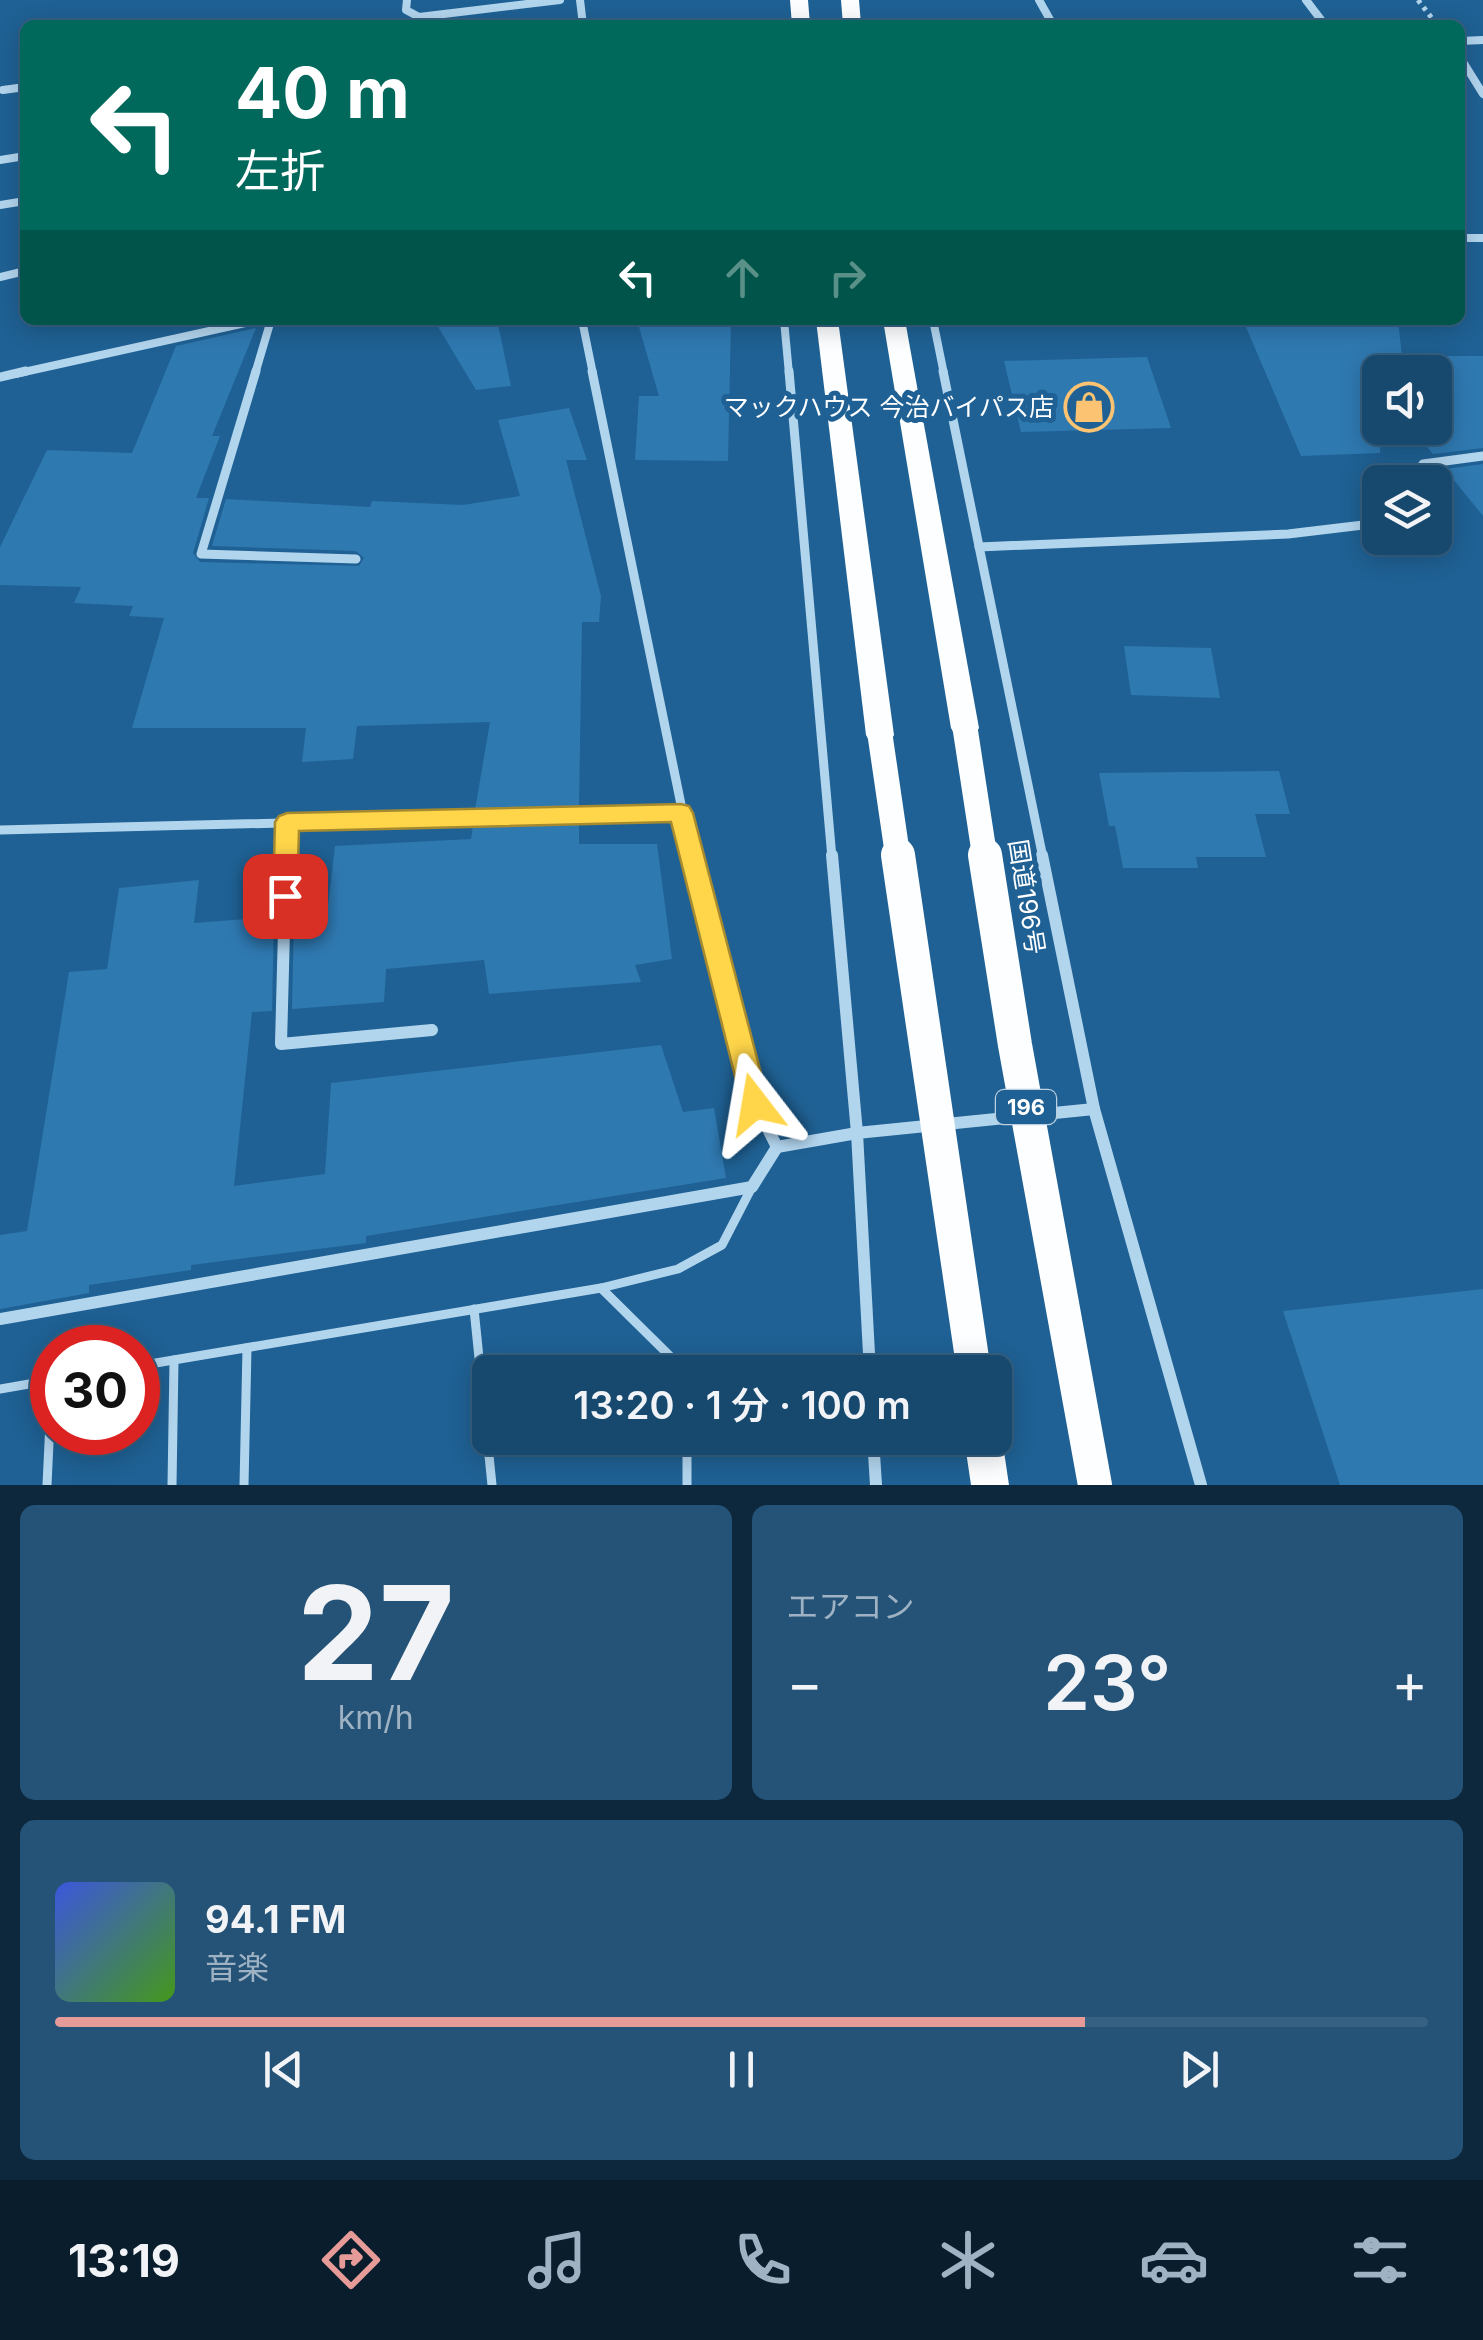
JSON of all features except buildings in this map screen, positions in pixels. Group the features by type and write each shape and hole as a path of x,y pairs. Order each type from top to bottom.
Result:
{"highway":[{"path":"829,325 880,734 971,1355"},
{"name":"国道196号","path":"895,325 1015,1045 1095,1485"},
{"path":"986,1455 990,1485"}],"street":[{"path":"407,0 406,10 425,20"},
{"path":"416,20 560,0"},
{"path":"1306,0 1321,20"},
{"path":"1465,66 1483,94"},
{"path":"4,90 20,88"},
{"path":"0,377 236,325"},
{"path":"270,325 201,554 356,559"},
{"path":"583,325 681,813 755,1104 776,1147"},
{"path":"784,325 857,1133 869,1355"},
{"path":"934,325 1094,1110 1201,1485"},
{"path":"1422,465 1483,456"},
{"path":"979,547 1288,534 1362,525"},
{"path":"0,830 681,813"},
{"path":"287,822 281,1044 432,1030"},
{"path":"0,1319 752,1187 776,1147 857,1133 1094,1110"},
{"path":"874,1455 876,1485"}],"lane":[{"path":"160,1362 601,1288 678,1269 722,1245 752,1187"},
{"path":"601,1288 672,1355"},
{"path":"474,1309 492,1485"},
{"path":"244,1485 247,1348"},
{"path":"172,1485 174,1360"},
{"path":"0,1389 30,1384"},
{"path":"47,1485 48,1455"},
{"path":"687,1455 687,1485"}],"path":[{"path":"1418,0 1433,20"}],"place":[{"name":"マックハウス 今治バイパス店","path":"1089,407"}],"route":[{"path":"285,896 287,822 681,813 755,1104"}]}
